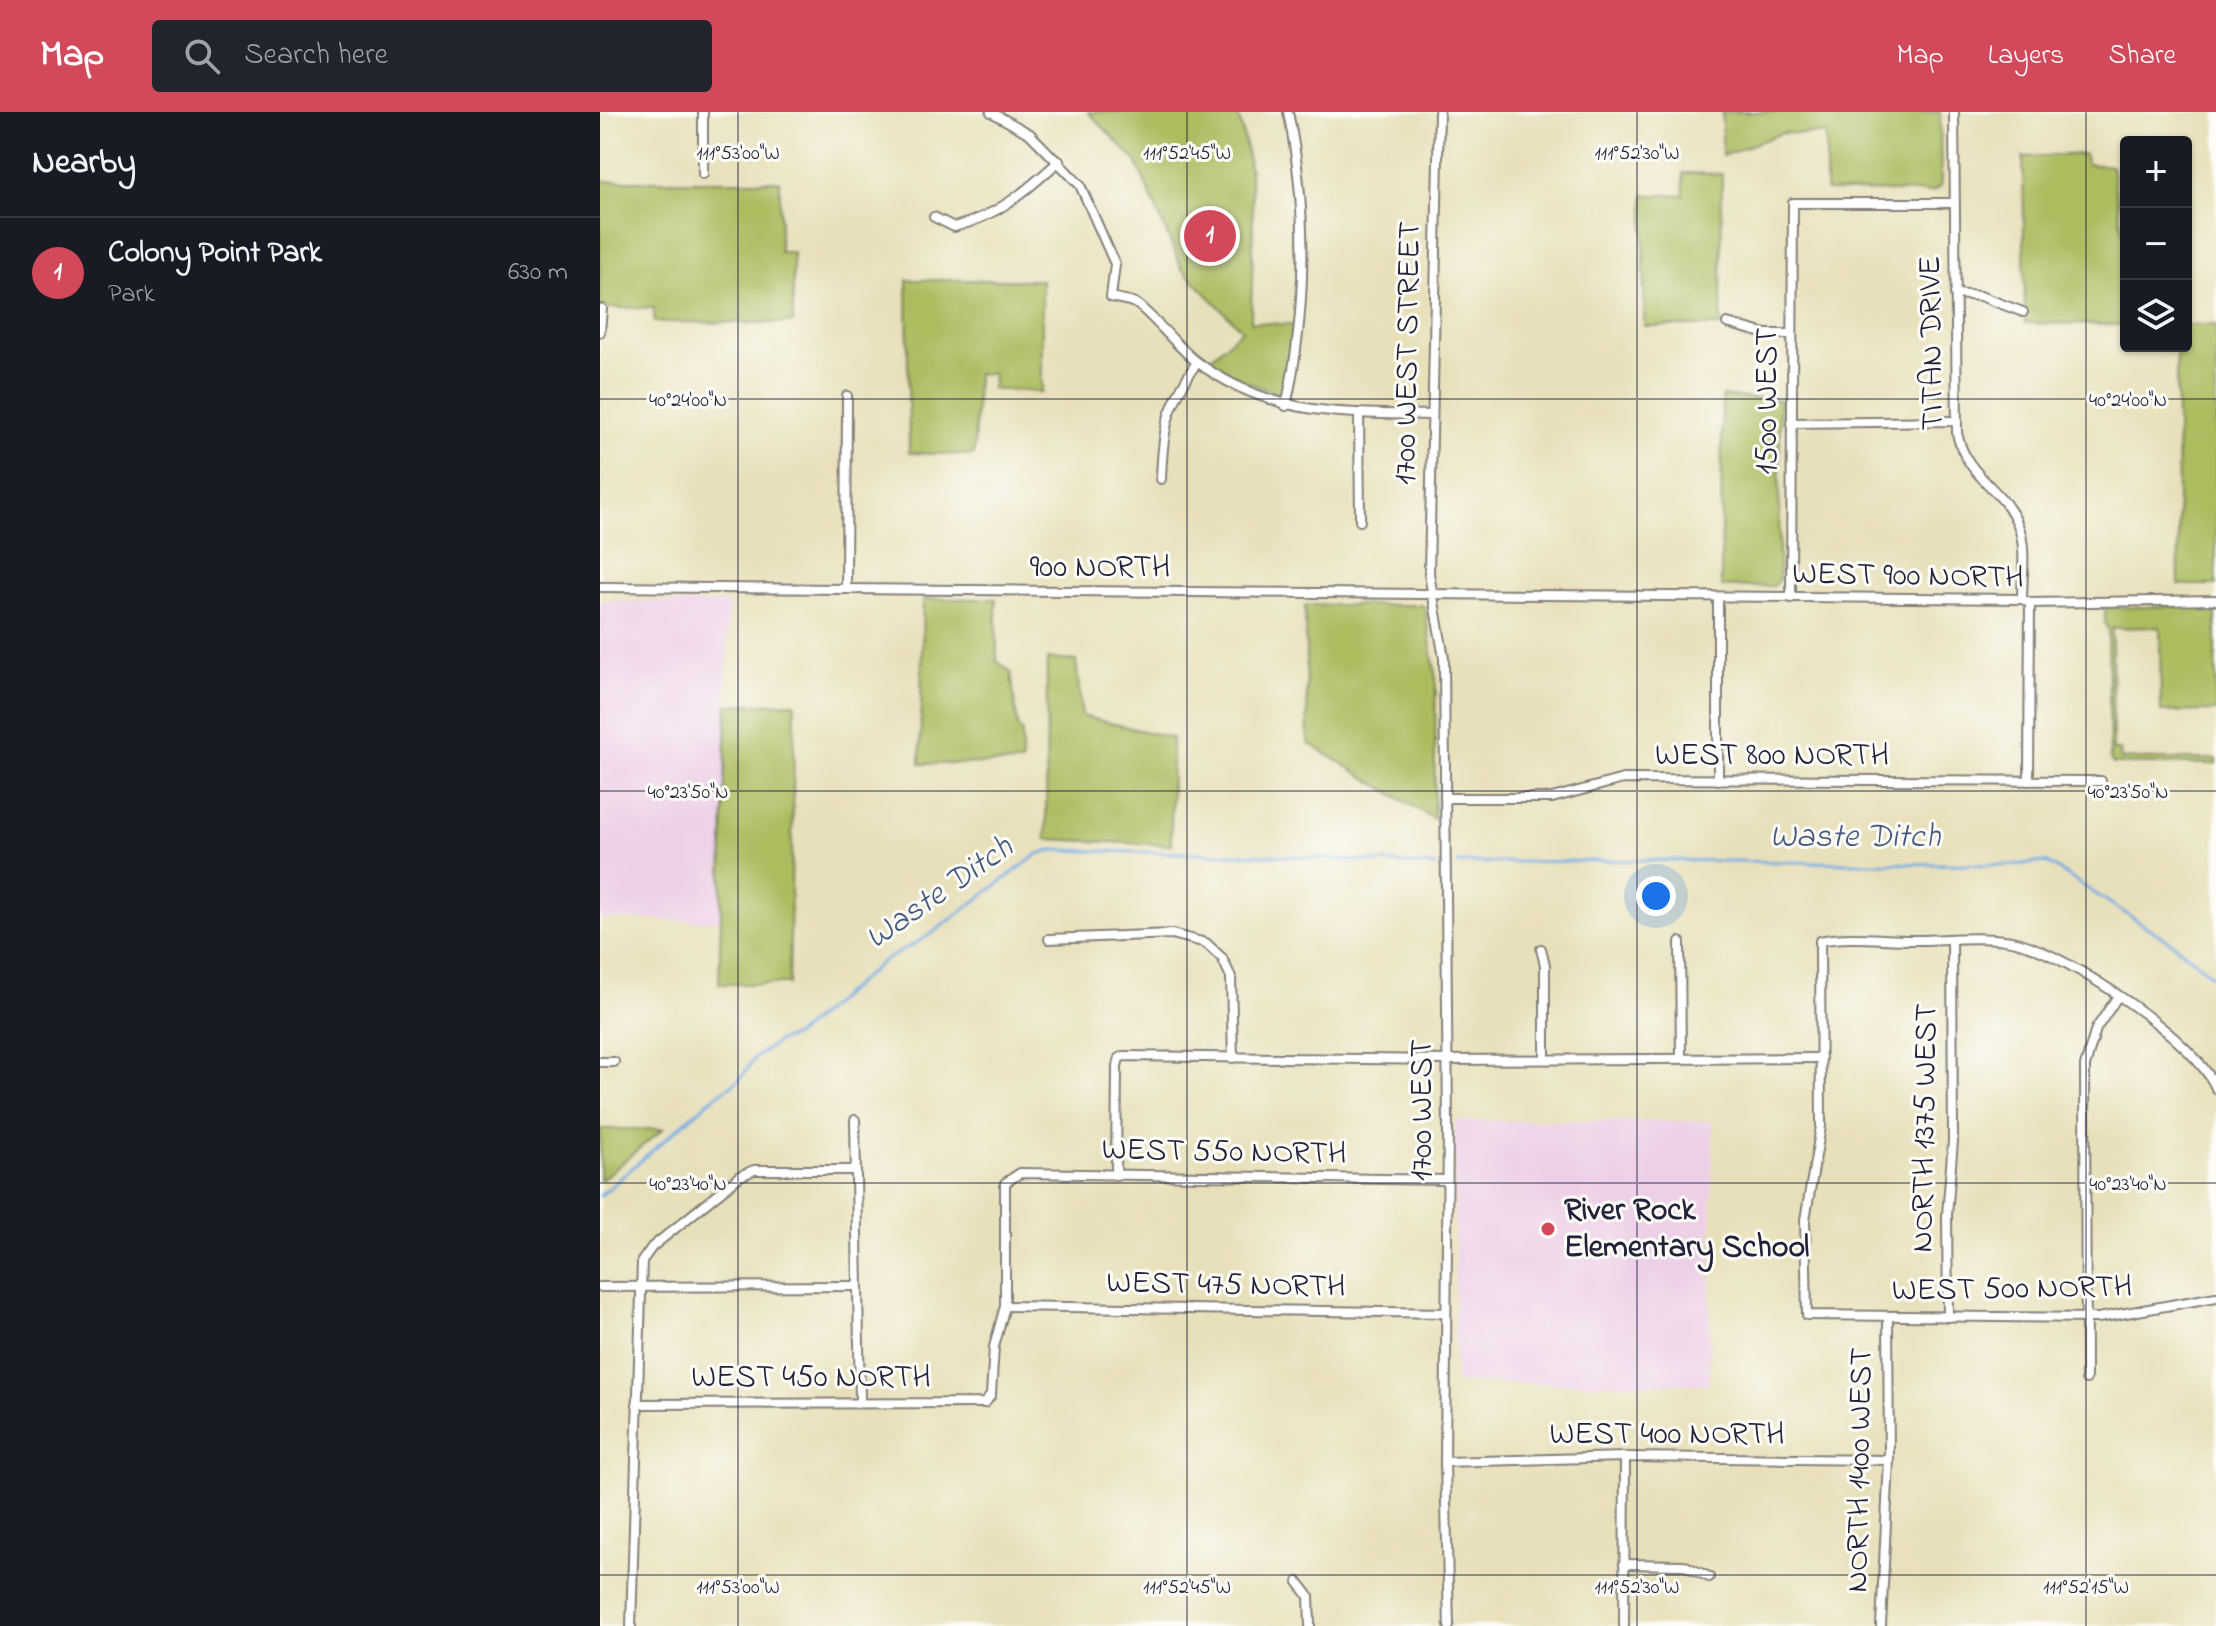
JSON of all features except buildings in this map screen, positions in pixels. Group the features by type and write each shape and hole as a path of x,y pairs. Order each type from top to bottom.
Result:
{"street":[{"path":"703,112 703,174"},
{"path":"991,112 1030,134 1059,161 1085,195 1115,264 1111,297 1137,304 1166,337 1197,362 1243,392 1286,406 1320,412 1431,415"},
{"path":"1286,406 1300,325 1301,213 1288,112"},
{"name":"1700 WEST STREET","path":"1432,596 1431,415 1439,112"},
{"name":"TITAN DRIVE","path":"1954,112 1957,421 1960,444 1969,466 2012,512 2019,526 2026,601 2029,781"},
{"path":"934,217 954,227 982,220 1013,202 1059,161"},
{"name":"1500 WEST","path":"1791,598 1793,203 1954,203"},
{"path":"1955,294 1980,296 2023,312"},
{"path":"600,332 602,309"},
{"path":"1727,323 1766,334 1792,334"},
{"path":"1161,479 1162,435 1172,401 1197,362"},
{"path":"846,589 847,396"},
{"path":"1359,413 1360,521"},
{"path":"1791,423 1957,421"},
{"name":"900 NORTH","path":"600,587 1599,598"},
{"name":"1700 WEST","path":"1432,596 1444,658 1448,1060 1445,1462 1449,1626"},
{"name":"WEST 900 NORTH","path":"1599,598 2216,600"},
{"path":"1718,599 1718,780"},
{"name":"WEST 800 NORTH","path":"1445,798 1552,798 1623,779 2101,781"},
{"path":"1049,939 1172,934 1197,938 1214,949 1227,967 1233,987 1233,1058"},
{"name":"NORTH 1375 WEST","path":"1948,1317 1947,1215 1953,1131 1952,940"},
{"path":"1116,1175 1119,1058 1821,1058 1820,941 2000,940 2032,947 2118,996 2188,1048 2205,1068 2216,1088"},
{"path":"1680,942 1681,1058"},
{"path":"1541,949 1545,965 1545,1059"},
{"path":"2086,1379 2085,1066 2096,1029 2118,996"},
{"name":"WEST 500 NORTH","path":"1821,1058 1820,1138 1805,1220 1807,1315 2085,1318 2130,1315 2216,1297"},
{"path":"600,1062 614,1062"},
{"path":"855,1120 860,1401"},
{"path":"631,1626 642,1261 652,1247 740,1176 754,1170 855,1170"},
{"name":"WEST 550 NORTH","path":"1005,1306 1005,1183 1020,1173 1446,1180"},
{"path":"600,1287 857,1286"},
{"name":"WEST 475 NORTH","path":"1005,1306 1446,1313"},
{"name":"WEST 450 NORTH","path":"637,1404 985,1403 992,1388 994,1347 1005,1306"},
{"name":"NORTH 1400 WEST","path":"1881,1626 1889,1460 1888,1316"},
{"path":"1624,1626 1625,1457"},
{"name":"WEST 400 NORTH","path":"1445,1462 1625,1457 1889,1460"},
{"path":"1624,1564 1683,1565 1709,1577"},
{"path":"1298,1582 1309,1596 1310,1626"}],"shaded area":[{"path":"600,601 728,603 724,921 600,919"},
{"path":"1455,1121 1713,1121 1709,1384 1455,1383"}],"green space":[{"path":"1088,112 1237,112 1249,163 1251,189 1251,322 1294,325 1282,395 1246,382 1209,359 1242,330 1182,269 1136,161"},
{"path":"1722,112 1940,112 1941,186 1932,192 1826,191 1826,134 1782,133 1722,156"},
{"path":"2084,154 2087,164 2112,166 2120,217 2120,325 2025,323 2023,157"},
{"path":"1683,173 1722,174 1721,326 1644,326 1644,195 1684,195"},
{"path":"600,181 780,181 780,252 793,252 793,323 654,322 654,308 600,308"},
{"path":"907,280 1042,280 1042,392 992,389 993,374 977,374 974,455 909,453"},
{"path":"2192,325 2216,325 2216,585 2179,585 2176,352 2192,352"},
{"path":"1722,396 1780,400 1779,579 1774,586 1721,587"},
{"path":"923,599 996,599 997,661 1011,672 1018,728 1022,731 1022,763 920,764"},
{"path":"1305,605 1422,605 1425,608 1436,679 1434,819 1308,743"},
{"path":"2216,605 2216,711 2161,712 2160,627 2112,628 2113,750 2120,750 2121,759 2216,759 2216,764 2113,764 2110,759 2105,608"},
{"path":"1047,659 1076,661 1082,716 1172,738 1171,845 1046,839"},
{"path":"795,703 789,984 719,984 727,705"},
{"path":"600,1129 663,1129 600,1181"}],"waterway":[{"name":"Waste Ditch","path":"600,1196 713,1098 739,1080 755,1058 779,1041 795,1036 882,962 930,935 1038,854 1052,850 1272,855 1436,866"},
{"name":"Waste Ditch","path":"1458,863 1653,860 2011,865 2046,862 2175,945 2216,979"}],"place":[{"name":"Colony Point Park","path":"1210,236"},
{"name":"River Rock Elementary School","path":"1548,1229"}]}
